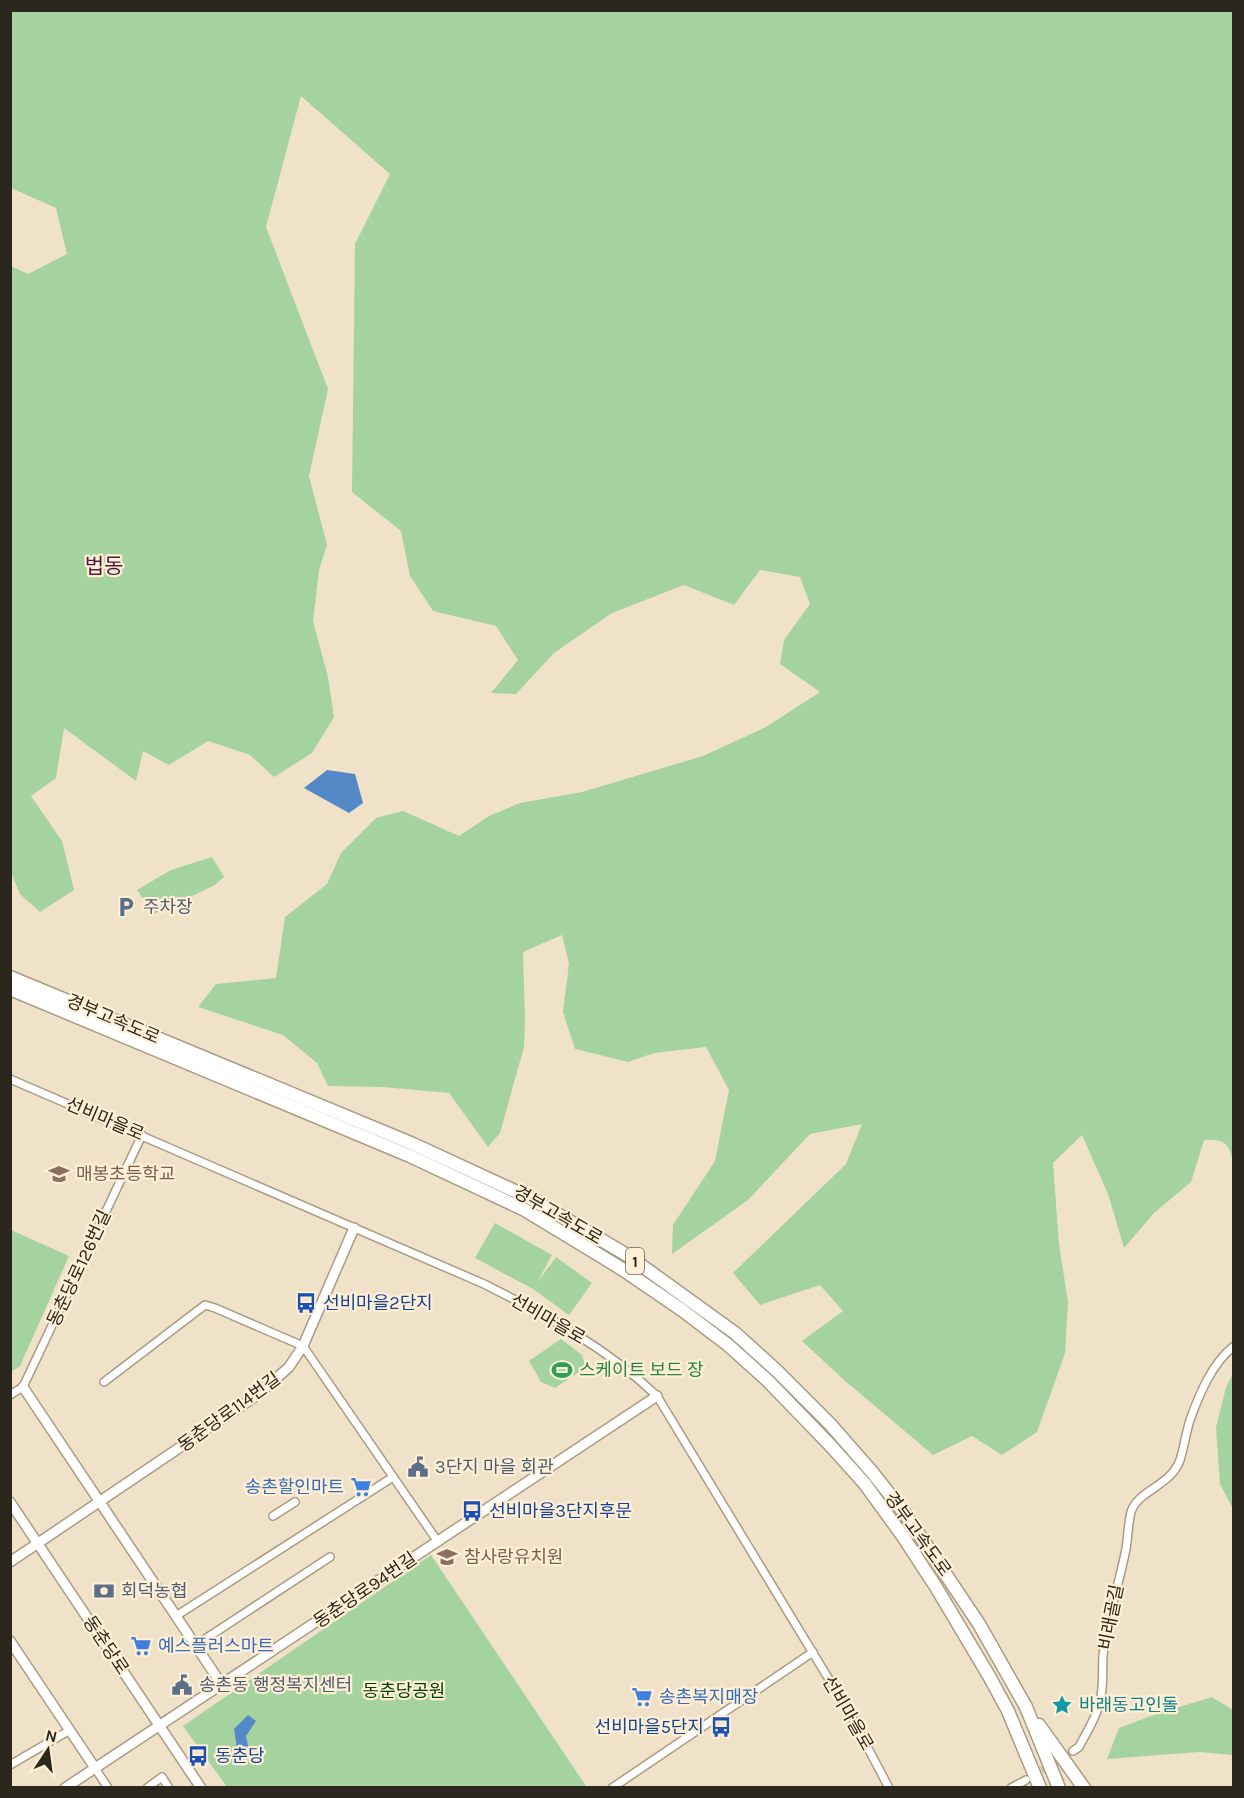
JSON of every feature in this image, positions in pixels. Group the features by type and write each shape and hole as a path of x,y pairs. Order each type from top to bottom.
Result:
{"highway":[{"name":"경부고속도로","path":"10,977 474,1171 540,1203 627,1255 735,1333 830,1424 906,1515 980,1624 1026,1707 1059,1788"},
{"name":"경부고속도로","path":"10,989 410,1156 525,1210 622,1269 728,1345 767,1380 830,1445 865,1484 902,1535 967,1636 1008,1711 1034,1785"},
{"path":"1026,1707 1084,1788"}],"main road":[{"name":"동춘당로114번길","path":"10,1562 259,1394 289,1367 303,1346 354,1228"},
{"path":"23,1387 222,1685"},
{"name":"동춘당로94번길","path":"65,1788 657,1396"},
{"name":"동춘당로","path":"10,1502 201,1788"},
{"path":"10,1641 95,1768"}],"street":[{"name":"선비마을로","path":"10,1079 455,1270 527,1305 602,1351 634,1374 657,1396 850,1714 889,1788"},
{"name":"동춘당로126번길","path":"23,1387 142,1135"},
{"path":"104,1382 205,1305 303,1346 438,1542"},
{"name":"비래골길","path":"1073,1751 1079,1747 1100,1703 1107,1630 1126,1550 1132,1510 1149,1491 1173,1473 1179,1462 1190,1422 1203,1390 1218,1363 1233,1346"},
{"path":"10,1395 23,1387"},
{"path":"176,1616 393,1477"},
{"path":"273,1516 295,1502"},
{"path":"196,1645 330,1557"},
{"path":"612,1788 813,1652"},
{"path":"10,1765 70,1730"},
{"path":"95,1768 108,1788"},
{"path":"147,1788 162,1777 169,1788"},
{"path":"1011,1788 1034,1785"}],"green space":[{"path":"11,10 1233,11 1233,1161 1224,1143 1204,1140 1191,1182 1154,1213 1124,1248 1108,1194 1082,1135 1053,1163 1059,1244 1068,1302 1065,1353 1037,1432 1002,1455 972,1436 933,1455 844,1380 802,1341 843,1311 820,1285 760,1305 733,1273 846,1164 862,1124 810,1134 748,1200 672,1254 673,1225 715,1161 729,1090 706,1047 654,1053 628,1062 575,1049 563,1012 569,964 562,935 523,952 524,1047 500,1133 488,1147 449,1093 383,1087 328,1086 317,1063 283,1035 198,1007 216,984 276,978 285,917 327,884 341,853 376,818 403,811 459,836 489,816 520,803 582,792 703,756 766,727 820,692 780,664 784,640 810,604 800,577 760,570 734,605 684,585 612,613 554,653 516,694 491,693 518,660 496,626 433,611 410,576 401,531 352,492 355,244 390,174 301,96 266,227 328,389 309,476 327,545 319,570 313,621 328,677 334,717 312,753 274,777 250,755 208,741 169,765 143,751 136,781 64,728 56,778 31,796 62,841 74,890 40,912 20,894 10,870 11,266 28,274 67,254 56,208 11,188"},
{"path":"212,857 224,877 215,885 154,914 137,890 171,870"},
{"path":"495,1223 552,1255 537,1283 556,1257 592,1283 569,1315 533,1289 475,1258"},
{"path":"11,1230 69,1256 20,1366 11,1372"},
{"name":"스케이트 보드 장","path":"561,1339 582,1355 586,1367 555,1388 541,1382 529,1361"},
{"path":"1233,1374 1233,1509 1220,1484 1216,1427 1226,1387"},
{"name":"동춘당공원","path":"431,1555 586,1786 583,1788 227,1787 183,1726"},
{"path":"1212,1697 1233,1710 1233,1755 1199,1752 1107,1759 1119,1728"}],"water":[{"path":"327,770 355,774 363,803 349,813 304,788"},
{"path":"248,1715 256,1721 246,1736 250,1755 246,1758 237,1748 234,1729"}],"tunnel":[{"path":"1033,1776 1073,1751"}],"place":[{"name":"주차장","path":"126,907"},
{"name":"매봉초등학교","path":"59,1174"},
{"name":"선비마을2단지","path":"306,1303"},
{"name":"스케이트 보드 장","path":"562,1370"},
{"name":"3단지 마을 회관","path":"418,1467"},
{"name":"송촌할인마트","path":"361,1487"},
{"name":"선비마을3단지후문","path":"472,1511"},
{"name":"참사랑유치원","path":"447,1557"},
{"name":"회덕농협","path":"104,1591"},
{"name":"예스플러스마트","path":"141,1646"},
{"name":"송촌동 행정복지센터","path":"182,1685"},
{"name":"송촌복지매장","path":"642,1697"},
{"name":"바래동고인돌","path":"1062,1705"},
{"name":"선비마을5단지","path":"721,1727"},
{"name":"동춘당","path":"198,1756"}],"district":[{"name":"법동","path":"104,566"}]}
